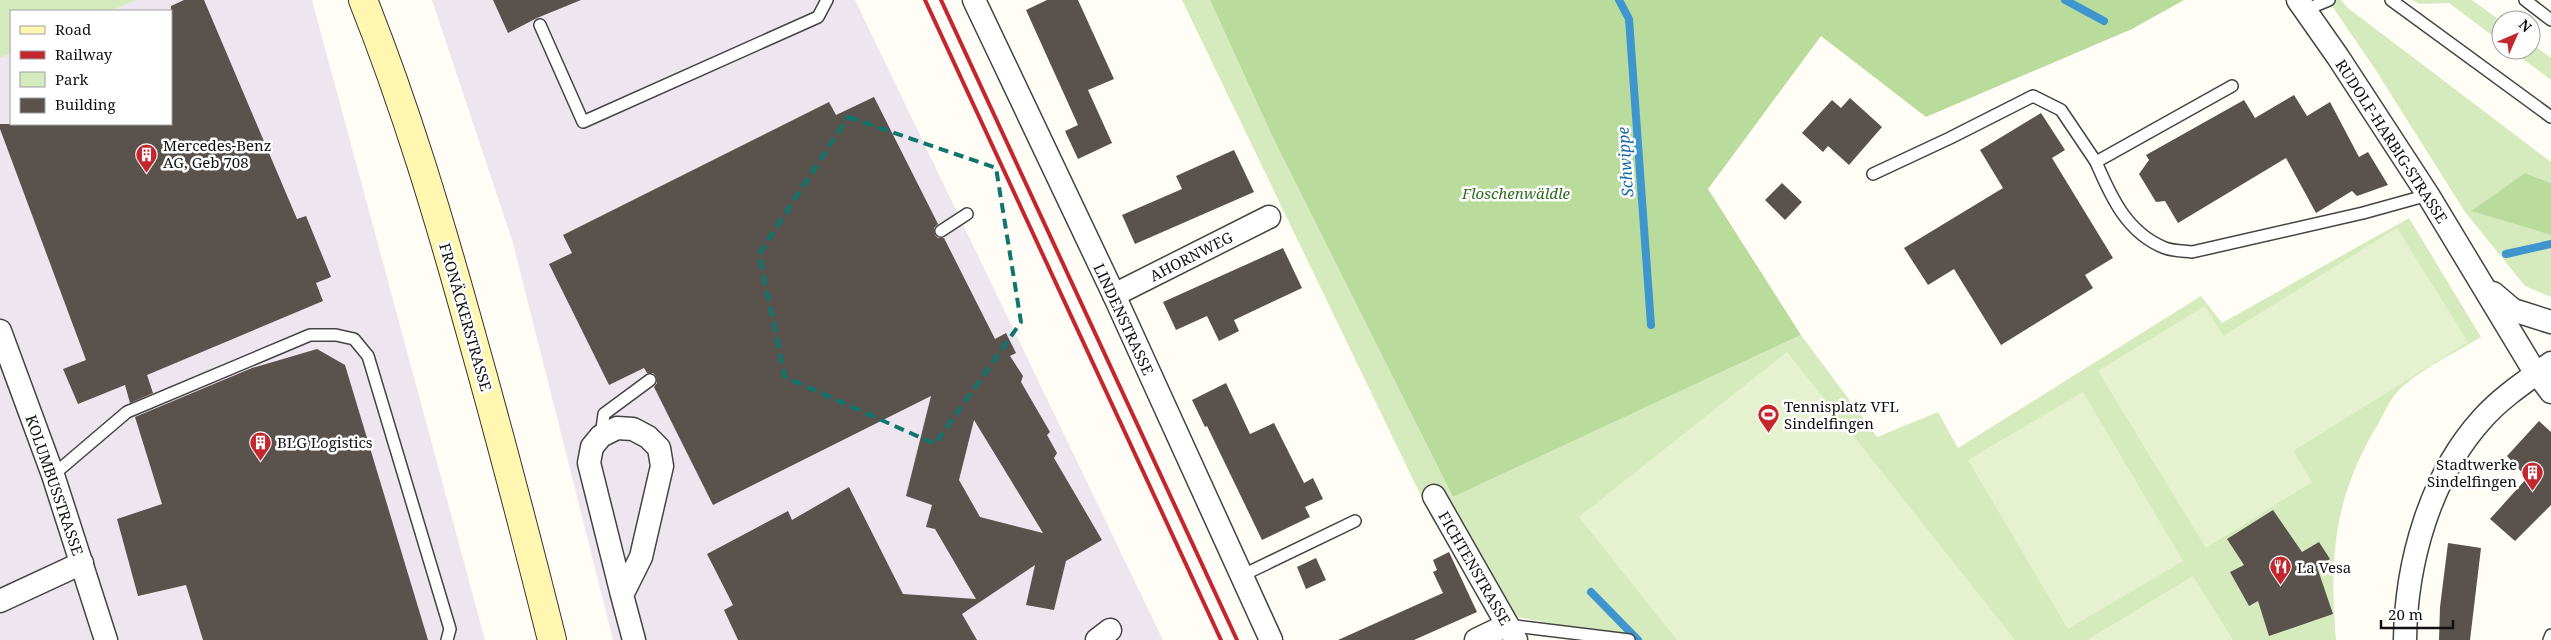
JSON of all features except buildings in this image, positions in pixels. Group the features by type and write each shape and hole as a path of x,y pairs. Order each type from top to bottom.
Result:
{"main road":[{"name":"FRONÄCKERSTRASSE","path":"363,0 408,122 438,218 514,490 552,640"}],"street":[{"name":"LINDENSTRASSE","path":"974,0 1114,295 1271,640"},
{"name":"RUDOLF-HARBIG-STRASSE","path":"2302,5 2428,195 2483,285 2544,368 2551,392"},
{"name":"AHORNWEG","path":"1114,295 1269,217"},
{"name":"RUDOLF-HARBIG-STRASSE","path":"2483,285 2513,310 2551,322"},
{"name":"KOLUMBUSSTRASSE","path":"0,332 53,474 106,640"},
{"path":"2405,640 2410,580 2418,543 2444,477 2458,452 2483,419 2507,395 2544,368"},
{"path":"622,595 641,557 662,466 659,448 648,437 634,429 617,428 601,436 592,447 589,463 622,595 634,640"},
{"name":"FICHTENSTRASSE","path":"1434,496 1512,632"},
{"path":"0,601 82,563"},
{"path":"1476,640 1512,632"}],"lane":[{"path":"540,25 583,122 818,16 827,0"},
{"path":"2302,5 2329,0"},
{"path":"2391,0 2551,117"},
{"path":"2525,0 2551,20"},
{"path":"2096,162 2232,86"},
{"path":"1873,174 2033,96 2061,110 2096,162 2110,195 2139,234 2167,248 2192,252 2363,213 2428,195"},
{"path":"941,231 966,214"},
{"path":"53,474 127,412 310,336 336,335 354,339 368,356 450,629 447,640"},
{"path":"601,436 604,414 650,380"},
{"path":"1241,576 1355,521"},
{"path":"1512,632 1629,640"},
{"path":"2549,640 2551,635"}],"highlighted area":[{"path":"848,117 996,168 1021,322 935,444 785,377 759,254"}],"shaded area":[{"path":"0,0 312,0 485,640 0,640"},
{"path":"432,0 855,0 1163,640 613,640 513,243"}],"green space":[{"path":"0,0 136,0 112,10 10,10 10,53 0,58"},
{"path":"1182,0 1210,0 1274,140 1453,497 1801,335 1877,437 1938,412 1958,448 2201,296 2222,323 2409,218 2481,337 2427,369 2398,391 2363,451 2352,477 2338,528 2333,581 2336,640 1639,640 1512,616 1448,527 1433,521"},
{"name":"Floschenwäldle","path":"1210,0 2184,0 2132,29 1926,117 1821,36 1708,189 1801,335 1453,497 1274,140"},
{"path":"2328,0 2341,0 2348,8 2551,162 2551,183 2525,173 2472,211 2551,235 2551,297 2525,286 2465,212 2375,69"},
{"path":"2412,0 2472,0 2491,14 2491,34 2449,3 2420,4"},
{"path":"2541,50 2551,58 2551,80 2524,60 2541,60"},
{"path":"2525,173 2551,183 2551,235 2471,211"},
{"path":"2397,228 2468,342 2293,451 2312,482 2206,548 2098,371 2205,306 2223,336"},
{"name":"Tennisplatz VFL Sindelfingen","path":"1787,352 2015,640 1677,640 1579,517"},
{"path":"2083,392 2183,561 2068,629 1968,460"},
{"path":"2193,576 2233,640 2087,640"}],"waterway":[{"name":"Schwippe","path":"1619,0 1629,19 1651,325"},
{"name":"Schwippe","path":"2065,0 2104,21"},
{"name":"Schwippe","path":"2506,254 2551,244"},
{"name":"Schwippe","path":"1591,592 1638,640"}],"railway":[{"path":"925,0 1221,640"},
{"path":"941,0 1237,640"}],"place":[{"name":"Mercedes-Benz AG, Geb 708","path":"147,173"},
{"name":"Tennisplatz VFL Sindelfingen","path":"1768,434"},
{"name":"BLG Logistics","path":"261,461"},
{"name":"Stadtwerke Sindelfingen","path":"2533,492"},
{"name":"La Vesa","path":"2281,586"}]}
